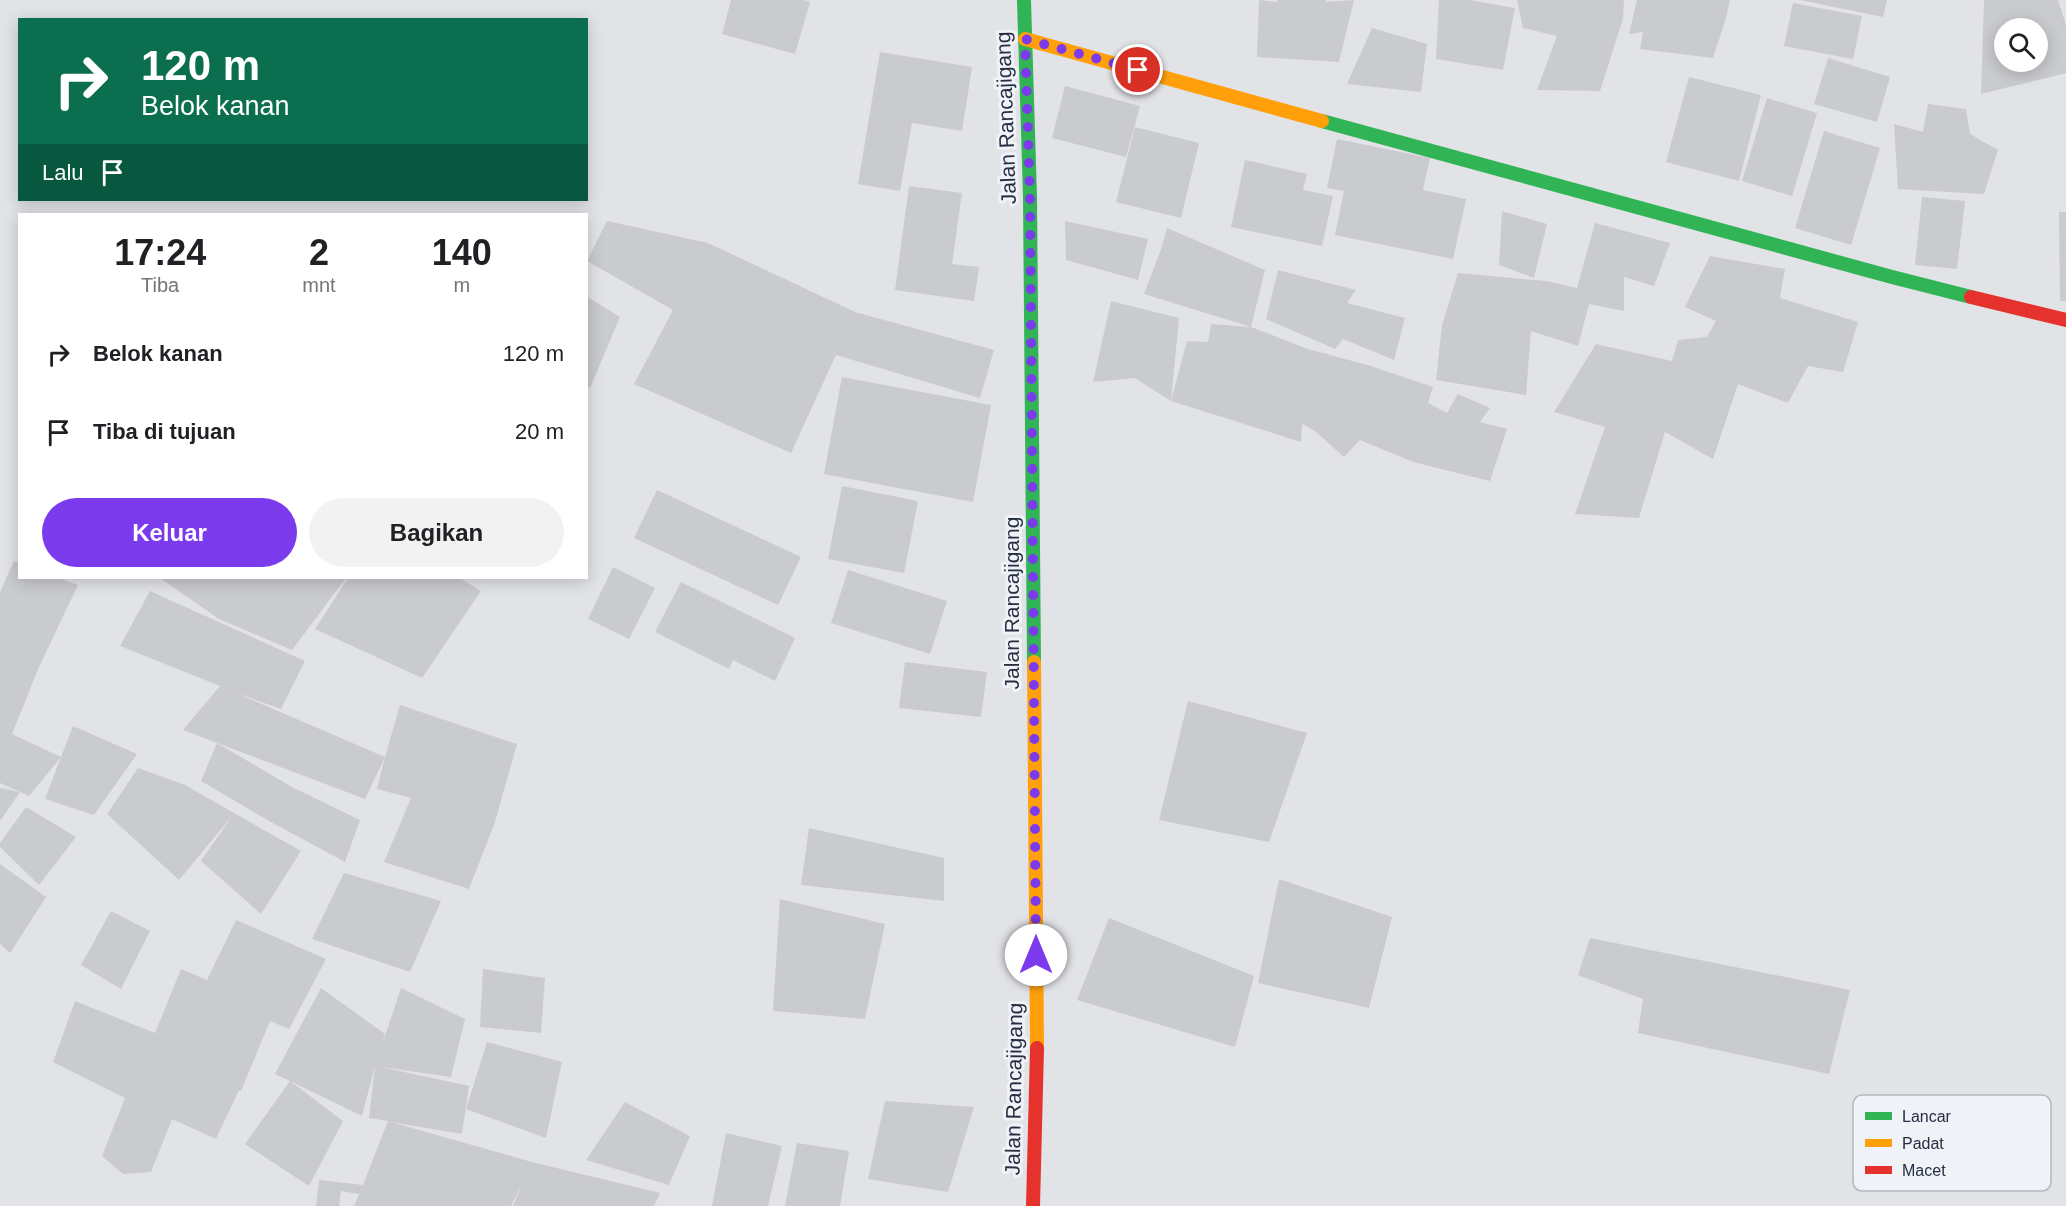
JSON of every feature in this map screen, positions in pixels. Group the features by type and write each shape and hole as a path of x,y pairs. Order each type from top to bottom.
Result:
{"main road":[{"name":"Jalan Rancajigang","path":"1024,0 1030,209 1037,1026 1033,1206"},
{"path":"1025,39 1892,277 2066,320"}],"building":[{"path":"731,0 804,0 810,2 795,54 722,34"},
{"path":"1259,0 1277,2 1277,0 1326,0 1326,2 1354,0 1339,62 1257,57"},
{"path":"1439,0 1470,0 1515,8 1503,70 1436,59"},
{"path":"1517,0 1624,0 1623,19 1600,91 1537,90 1557,36 1523,28"},
{"path":"1637,0 1730,0 1713,58 1640,49 1643,32 1629,34"},
{"path":"1800,0 1887,0 1883,17"},
{"path":"1984,0 2058,0 2066,25 2066,73 1981,94"},
{"path":"1793,3 1862,16 1853,59 1784,46"},
{"path":"1372,28 1427,44 1421,92 1347,84"},
{"path":"880,52 972,67 962,131 912,123 900,191 858,184"},
{"path":"1828,58 1890,77 1877,122 1814,104"},
{"path":"1689,77 1761,95 1739,181 1666,162"},
{"path":"1065,86 1140,106 1126,157 1052,138"},
{"path":"1767,98 1817,113 1792,196 1742,181"},
{"path":"1928,104 1966,109 1970,134 1998,150 1984,194 1898,189 1894,124 1923,132"},
{"path":"1135,127 1199,143 1181,218 1116,202"},
{"path":"1824,131 1880,148 1851,245 1795,228"},
{"path":"1337,139 1430,158 1423,190 1466,199 1453,259 1335,235 1344,191 1327,188"},
{"path":"1245,160 1307,174 1303,190 1333,196 1322,246 1231,227"},
{"path":"909,186 962,193 952,264 979,267 974,301 895,290"},
{"path":"1922,197 1965,201 1957,269 1915,265"},
{"path":"1502,211 1547,224 1534,278 1499,265"},
{"path":"2059,212 2066,212 2066,301 2060,301"},
{"path":"607,221 708,243 855,312 994,350 980,398 836,355 791,453 634,384 673,310 588,262"},
{"path":"1065,221 1148,239 1138,280 1066,260"},
{"path":"1595,223 1670,243 1654,286 1624,277 1624,311 1589,304 1578,346 1531,331 1526,395 1436,380 1442,325 1458,273 1546,281 1577,288"},
{"path":"1167,228 1265,270 1251,327 1144,294"},
{"path":"1710,256 1785,269 1780,298 1858,322 1843,372 1808,366 1788,403 1738,384 1713,459 1665,432 1639,518 1575,514 1605,427 1554,412 1596,344 1672,361 1678,340 1707,337 1716,321 1685,307"},
{"path":"1278,270 1356,290 1347,303 1405,318 1394,360 1343,339 1335,349 1266,319"},
{"path":"588,297 620,317 590,388 588,387"},
{"path":"1111,301 1179,318 1171,401 1135,378 1093,382"},
{"path":"1211,324 1251,327 1308,349 1371,366 1433,387 1428,403 1447,413 1458,394 1490,408 1480,422 1507,429 1490,481 1413,462 1360,440 1344,457 1315,431 1302,424 1301,442 1171,401 1187,341 1208,342"},
{"path":"842,377 991,405 973,502 824,474"},
{"path":"842,486 918,501 904,573 828,559"},
{"path":"657,490 801,557 778,605 634,538"},
{"path":"14,561 18,562 18,579 62,579 78,585 39,667 12,734 61,757 29,796 0,783 0,592"},
{"path":"613,567 655,588 629,639 588,619"},
{"path":"848,570 947,601 930,654 831,623"},
{"path":"161,579 345,579 292,650 219,619"},
{"path":"347,579 462,579 481,591 422,678 315,629"},
{"path":"681,582 795,638 775,681 733,660 729,669 655,632"},
{"path":"150,591 305,661 281,709 236,693 385,757 365,799 183,730 220,686 120,646"},
{"path":"905,662 987,672 981,717 899,708"},
{"path":"1188,701 1307,733 1269,842 1159,820"},
{"path":"400,705 517,744 495,822 469,889 384,862 411,798 377,789"},
{"path":"73,726 137,754 94,815 45,799"},
{"path":"217,743 292,787 360,820 345,862 201,781"},
{"path":"138,768 185,785 301,851 261,914 201,861 232,816 179,880 107,814"},
{"path":"0,788 20,792 0,821"},
{"path":"26,807 76,837 39,885 0,847 0,843"},
{"path":"809,828 944,858 944,901 801,885"},
{"path":"0,864 46,897 10,953 0,944"},
{"path":"344,873 441,901 410,972 312,939"},
{"path":"1279,879 1392,917 1369,1008 1258,983"},
{"path":"780,899 885,924 865,1019 773,1011"},
{"path":"111,911 150,931 121,989 81,965"},
{"path":"1109,918 1254,976 1235,1047 1077,1000"},
{"path":"236,920 326,959 289,1029 270,1021 241,1091 239,1090 216,1139 172,1119 151,1172 123,1174 102,1156 125,1098 53,1062 75,1001 155,1033 181,969 207,980"},
{"path":"1590,938 1850,990 1829,1074 1638,1033 1643,999 1578,975"},
{"path":"483,969 545,978 541,1033 480,1027"},
{"path":"321,988 385,1034 383,1042 401,988 465,1019 451,1077 381,1067 469,1086 462,1134 391,1122 532,1162 660,1193 654,1206 513,1206 522,1184 511,1206 354,1206 359,1194 341,1191 339,1206 316,1206 319,1180 363,1185 388,1121 369,1118 375,1066 362,1116 275,1074"},
{"path":"487,1042 562,1062 546,1138 466,1109"},
{"path":"290,1081 343,1121 309,1186 245,1144"},
{"path":"885,1101 974,1107 948,1192 868,1179"},
{"path":"625,1102 690,1136 669,1185 586,1160"},
{"path":"726,1133 782,1146 768,1206 712,1206"},
{"path":"797,1143 849,1151 840,1206 785,1206"}],"traffic: fast":[{"path":"1024,0 1030,197 1034,662"},
{"path":"1322,121 1971,297"}],"traffic: slow":[{"path":"1025,39 1322,121"},
{"path":"1034,662 1037,1048"}],"traffic: jam":[{"path":"1971,297 2066,320"},
{"path":"1033,1206 1037,1048"}],"route":[{"path":"1036,955 1030,197 1025,39 1138,70"}]}
